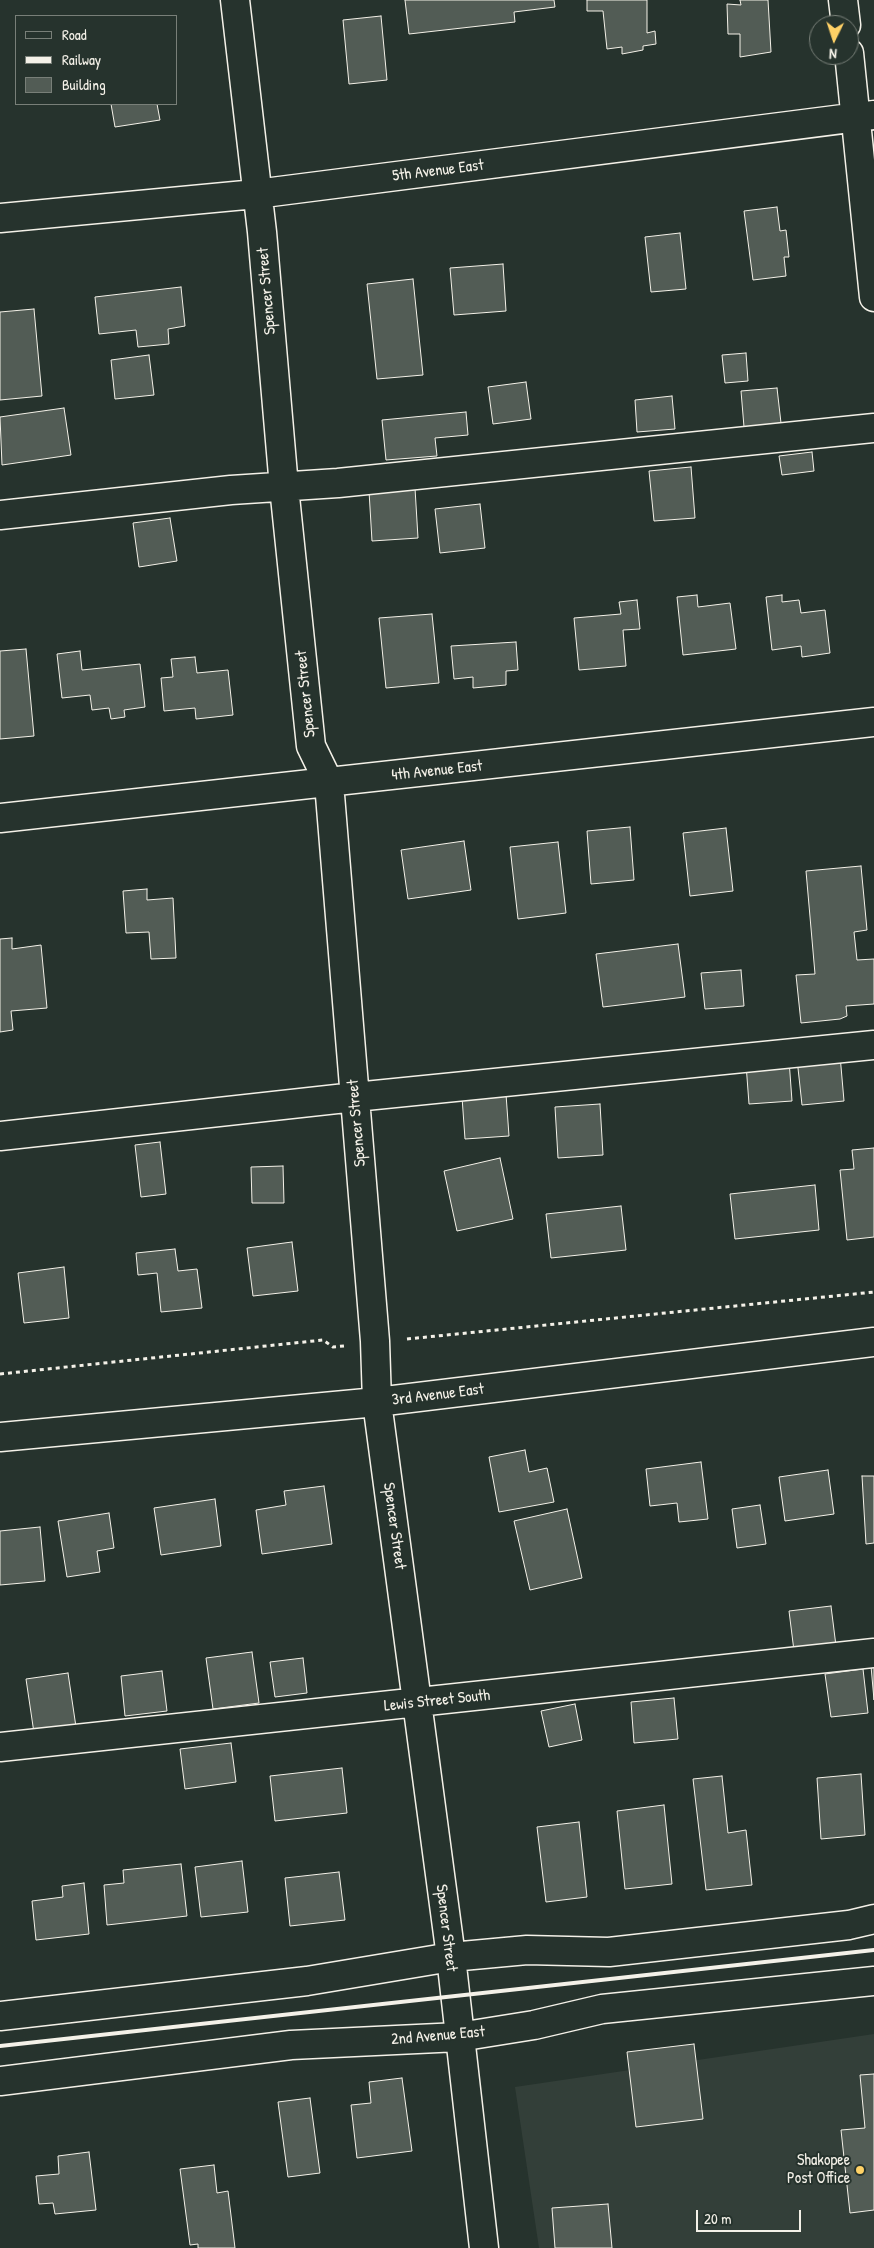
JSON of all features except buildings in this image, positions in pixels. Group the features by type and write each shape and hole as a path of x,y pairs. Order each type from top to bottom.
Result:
{"street":[{"name":"Spencer Street","path":"235,0 256,194 262,232 284,486 311,746 329,783 375,1341 377,1402 451,1957 484,2248"},
{"path":"843,0 845,15"},
{"path":"852,65 865,116 874,297"},
{"name":"5th Avenue East","path":"0,218 256,194 865,116"},
{"path":"0,515 284,486 338,483 874,428"},
{"name":"4th Avenue East","path":"0,818 874,722"},
{"path":"0,1136 355,1097 874,1046"},
{"name":"3rd Avenue East","path":"0,1437 377,1402 874,1342"},
{"name":"Lewis Street South","path":"0,1747 417,1704 874,1653"},
{"path":"0,2016 307,1981 451,1957 527,1950 609,1952 848,1925 874,1919"},
{"name":"2nd Avenue East","path":"0,2081 291,2045 459,2037 534,2025 602,2009 874,1981"}],"path":[{"path":"0,1374 323,1340 332,1347 375,1341 874,1292"}],"shaded area":[{"path":"874,2034 874,2248 539,2248 515,2087"}],"railway":[{"path":"0,2046 874,1950"}],"place":[{"name":"Shakopee Post Office","path":"860,2170"}]}
